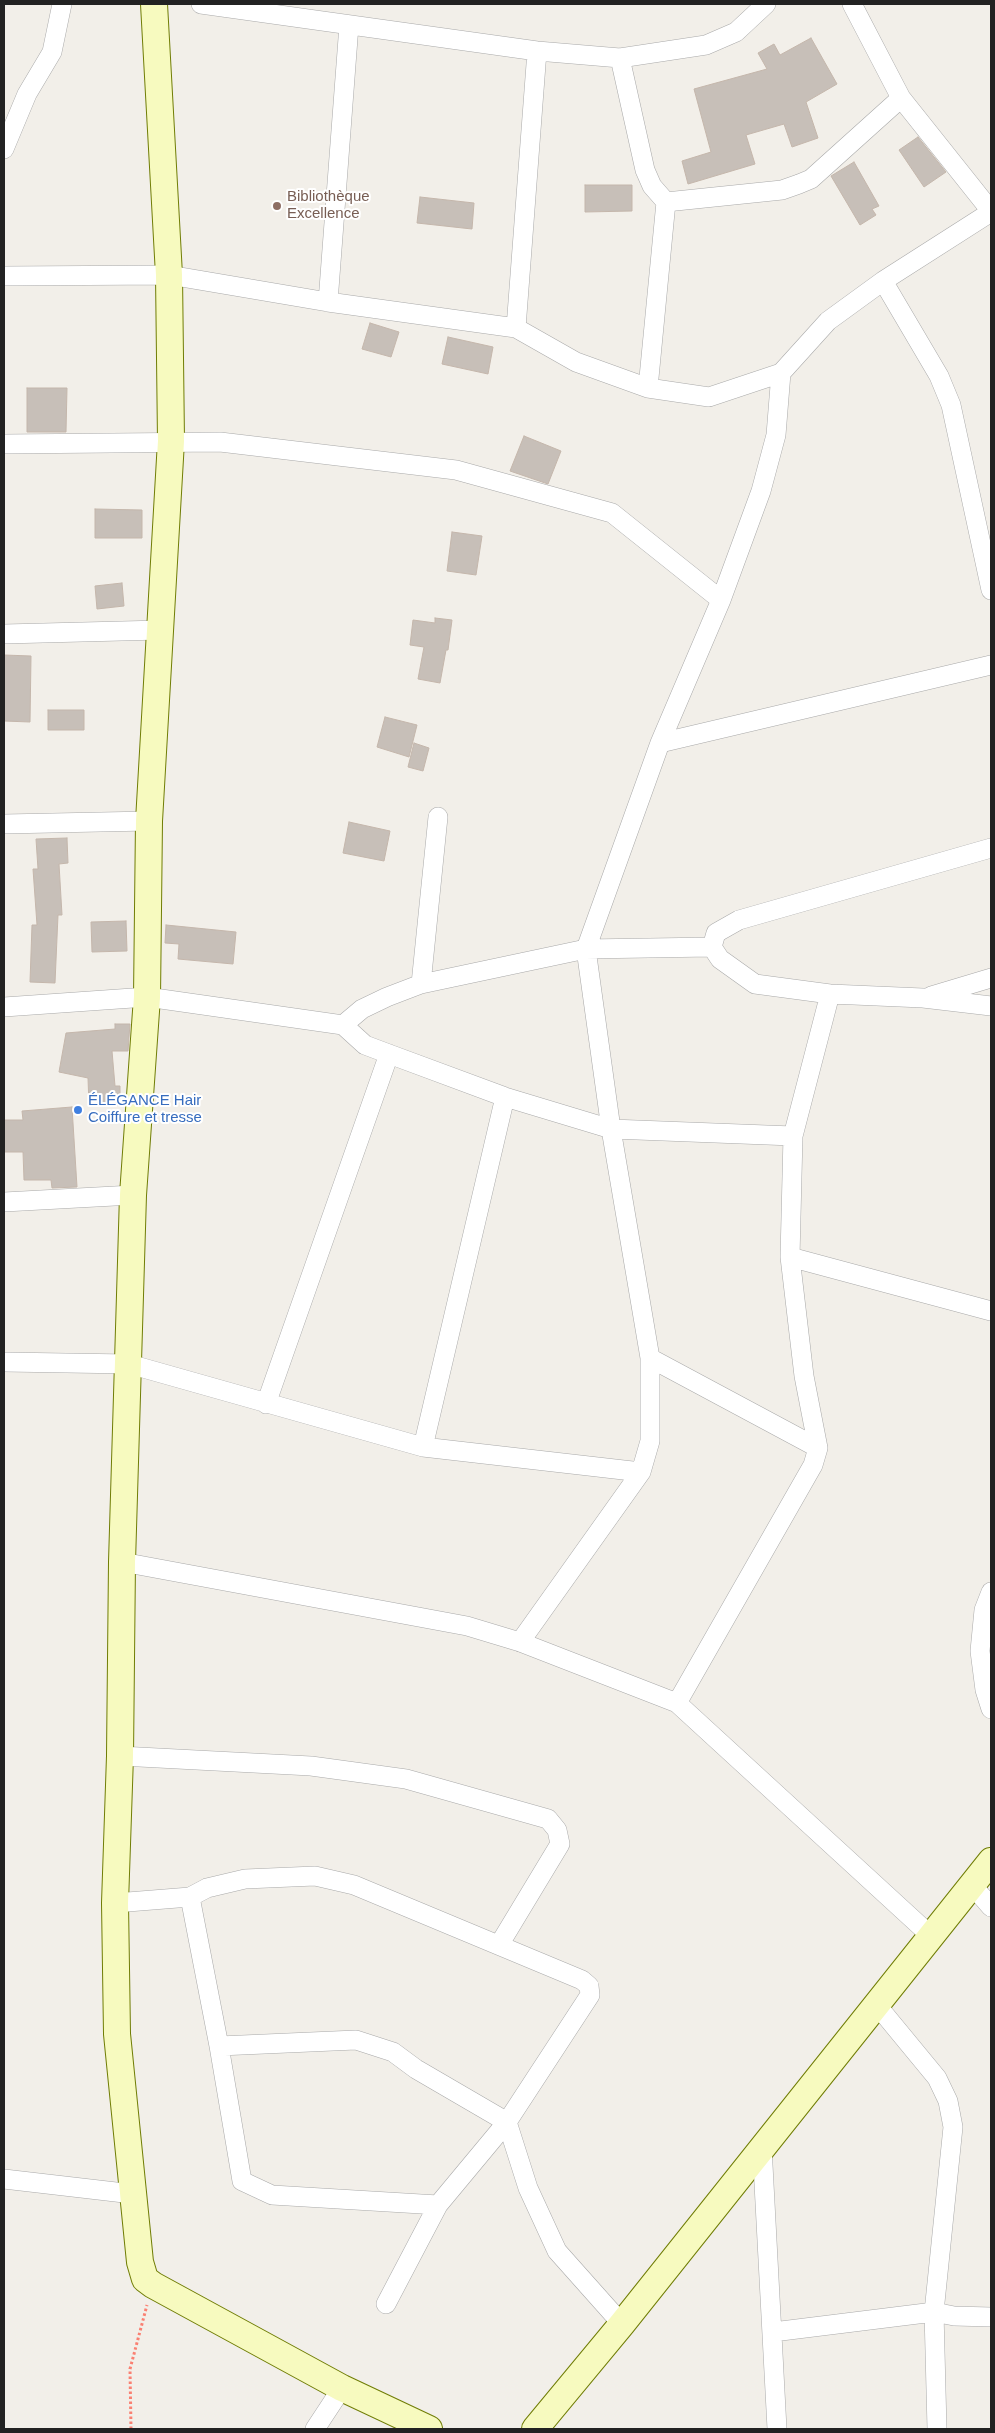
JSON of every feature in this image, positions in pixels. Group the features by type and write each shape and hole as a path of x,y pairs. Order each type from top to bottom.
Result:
{"main road":[{"path":"154,4 169,275 171,441 149,820 147,997 133,1195 122,1562 120,1756 115,1903 117,2034 141,2270 145,2279 152,2286 342,2388 429,2429"},
{"path":"535,2429 622,2324 991,1861"}],"street":[{"path":"4,149 7,132 52,52 62,4"},
{"path":"201,4 537,51 620,58 706,44 736,32 766,4"},
{"path":"4,276 169,275 328,302 516,328 576,362 648,388 709,397 781,372 828,321 883,281 991,212 901,98 852,4"},
{"path":"328,302 349,25"},
{"path":"516,328 537,51"},
{"path":"620,58 645,170 652,186 666,202 648,388"},
{"path":"666,202 782,190 811,179 901,98"},
{"path":"883,281 939,376 951,405 991,590"},
{"path":"520,1642 641,1472 650,1441 650,1358 611,1129 586,949 660,743 722,600 761,491 776,435 781,372"},
{"path":"4,444 220,442 456,470 612,513 722,600"},
{"path":"4,634 161,630"},
{"path":"660,743 991,665"},
{"path":"421,984 438,817"},
{"path":"4,824 149,820"},
{"path":"712,948 716,932 739,920 991,848"},
{"path":"343,1025 362,1009 421,984 586,949 712,948"},
{"path":"712,948 720,959 755,984 830,994 923,998 991,1006"},
{"path":"923,998 991,978"},
{"path":"677,1703 814,1466 818,1448 804,1376 790,1257 793,1136 830,994"},
{"path":"4,1007 147,997 343,1025 365,1045 505,1096 611,1129 793,1136"},
{"path":"266,1404 389,1054"},
{"path":"423,1447 505,1096"},
{"path":"4,1202 133,1195"},
{"path":"790,1257 991,1312"},
{"path":"650,1358 818,1448"},
{"path":"4,1362 129,1364 423,1447 641,1472"},
{"path":"122,1562 467,1626 520,1642 677,1703 930,1936"},
{"path":"991,1592 984,1610 980,1651 985,1690 991,1709"},
{"path":"120,1756 311,1766 406,1779 548,1819 557,1830 560,1844 499,1945"},
{"path":"115,1903 190,1897 207,1888 245,1879 315,1876 354,1885 582,1980 589,1986 590,1995 507,2122 438,2205 386,2304"},
{"path":"972,1885 991,1907"},
{"path":"190,1897 219,2046 242,2181 272,2196 438,2205"},
{"path":"876,2004 937,2078 948,2101 953,2128 934,2312 937,2429"},
{"path":"219,2046 356,2040 393,2052 416,2069 507,2122 528,2188 557,2251 622,2324"},
{"path":"762,2146 777,2429"},
{"path":"4,2180 133,2194"},
{"path":"773,2332 934,2312 954,2316 991,2317"},
{"path":"315,2429 342,2388"}],"path":[{"path":"131,2429 130,2370 152,2286"}],"building":[{"path":"811,38 837,84 806,102 818,138 792,147 784,124 746,135 755,164 688,184 682,161 711,152 694,89 767,69 758,53 774,44 780,55"},
{"path":"918,137 946,172 924,187 899,150"},
{"path":"854,162 879,206 872,209 876,215 860,225 831,176"},
{"path":"585,185 632,185 632,211 585,212"},
{"path":"420,197 474,203 472,229 417,223"},
{"path":"370,323 399,332 391,357 362,349"},
{"path":"448,337 493,347 488,374 442,364"},
{"path":"27,388 67,388 66,432 27,432"},
{"path":"524,436 561,451 548,484 510,471"},
{"path":"95,509 142,510 142,538 95,538"},
{"path":"452,532 482,536 476,575 447,571"},
{"path":"122,583 124,606 97,609 95,586"},
{"path":"435,618 452,620 448,650 446,650 440,683 418,679 424,647 410,645 413,620 435,623"},
{"path":"4,655 31,656 30,722 4,721"},
{"path":"48,710 84,710 84,730 48,730"},
{"path":"385,717 417,725 409,757 377,747"},
{"path":"414,743 429,748 423,771 408,767"},
{"path":"349,822 390,831 384,861 343,853"},
{"path":"67,838 68,863 59,864 62,915 58,915 55,983 30,982 32,925 37,925 33,869 38,869 36,839"},
{"path":"126,921 127,951 92,952 91,922"},
{"path":"166,925 236,932 233,964 178,959 179,944 165,943"},
{"path":"115,1024 130,1024 128,1051 112,1051 115,1086 120,1086 120,1105 89,1106 88,1078 59,1072 66,1033 115,1029"},
{"path":"72,1107 77,1187 52,1188 51,1180 24,1180 23,1152 4,1152 4,1120 23,1120 22,1111"}],"place":[{"name":"Bibliothèque Excellence","path":"277,206"},
{"name":"ÉLÉGANCE Hair Coiffure et tresse","path":"78,1110"}]}
